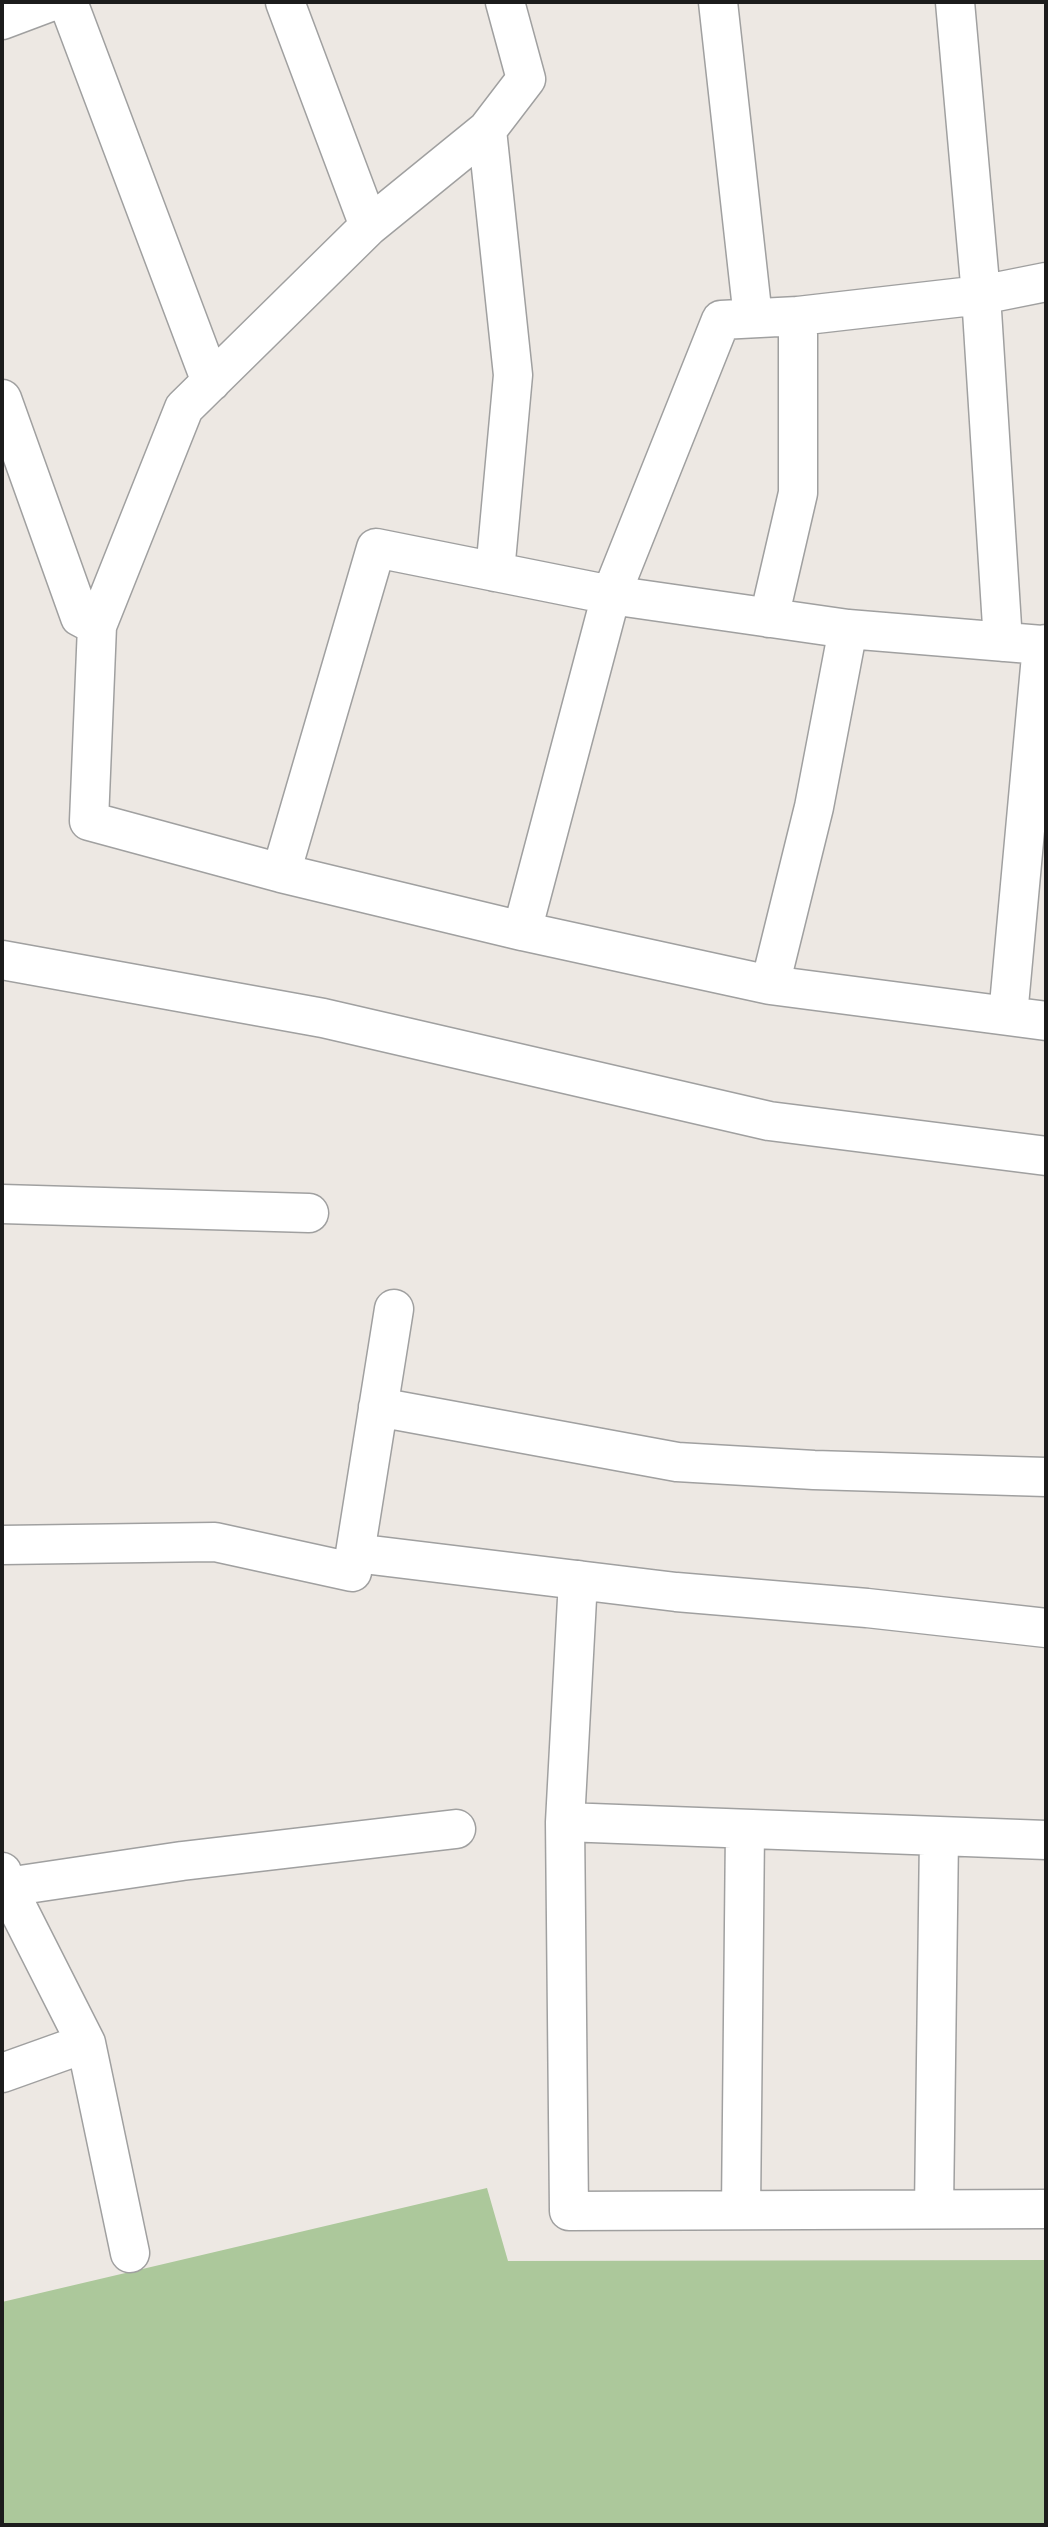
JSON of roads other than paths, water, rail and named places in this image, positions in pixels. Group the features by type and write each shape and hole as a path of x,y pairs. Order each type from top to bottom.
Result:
{"street":[{"path":"2,20 50,2"},
{"path":"68,2 211,382"},
{"path":"285,2 369,226"},
{"path":"505,2 526,79 487,130 369,226 184,408 97,626 89,821 281,873 522,931 770,985 1046,1021"},
{"path":"718,2 753,318"},
{"path":"955,2 981,295 1003,642"},
{"path":"487,130 513,375 495,572"},
{"path":"522,931 611,595 721,320 798,316 981,295 1046,282"},
{"path":"769,618 798,493 798,316"},
{"path":"2,400 80,617 97,626"},
{"path":"281,873 376,548 611,595 769,618 848,629 1044,645 1008,1016"},
{"path":"770,985 814,807 848,629"},
{"path":"2,960 324,1018 769,1121 1046,1156"},
{"path":"2,1204 309,1213"},
{"path":"2,1545 215,1542 352,1573 394,1309"},
{"path":"378,1407 677,1462 814,1470 1046,1477"},
{"path":"355,1553 676,1592 867,1608 1046,1628"},
{"path":"578,1580 565,1822 569,2211 1046,2209"},
{"path":"565,1822 1046,1840"},
{"path":"130,2253 86,2043 4,1880 456,1829"},
{"path":"741,2210 745,1829"},
{"path":"934,2209 939,1836"},
{"path":"2,2073 86,2043"}]}
